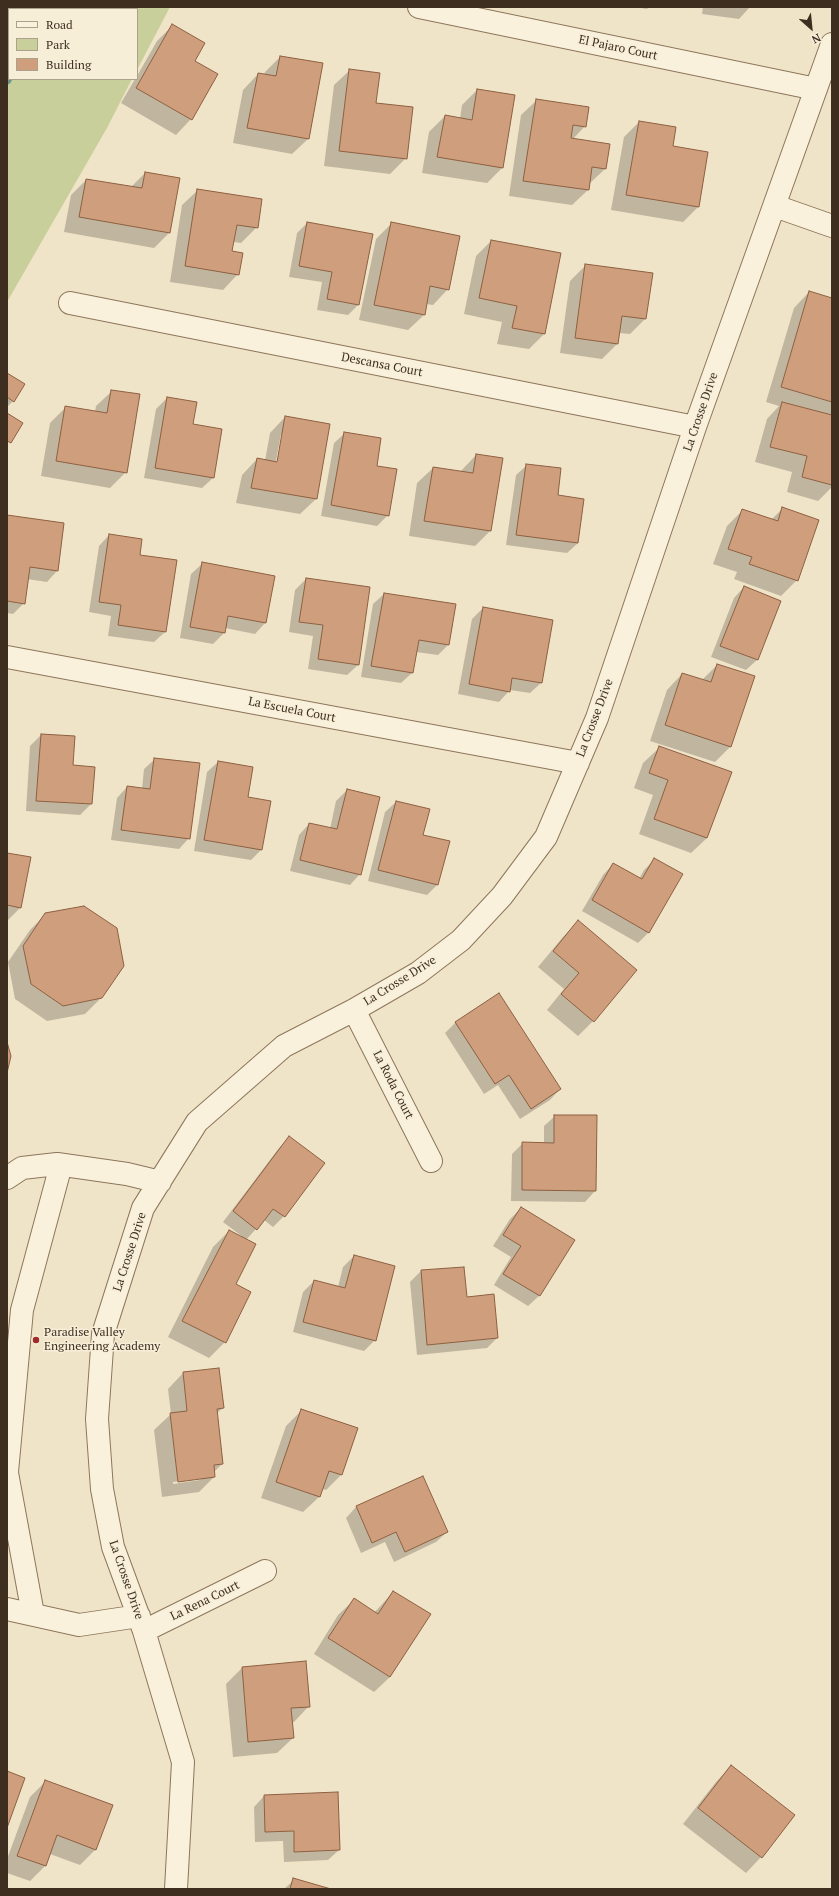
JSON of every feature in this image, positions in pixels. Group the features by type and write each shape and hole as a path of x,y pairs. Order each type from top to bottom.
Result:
{"street":[{"name":"El Pajaro Court","path":"419,7 816,89"},
{"name":"La Crosse Drive","path":"176,1889 182,1762 142,1623 113,1547 102,1489 97,1419 103,1334 143,1208 197,1122 284,1046 354,1010 418,973 455,945 502,896 546,837 578,764 596,718 695,427 832,44"},
{"path":"775,206 832,226"},
{"name":"Descansa Court","path":"70,303 695,427"},
{"name":"La Escuela Court","path":"7,657 578,764"},
{"name":"La Roda Court","path":"354,1010 431,1161"},
{"path":"7,1178 22,1168 61,1165 127,1174 160,1182"},
{"path":"33,1614 7,1473 22,1310 61,1165"},
{"name":"La Rena Court","path":"7,1609 79,1625 142,1623 265,1571"}],"green space":[{"path":"7,7 170,7 138,68 138,8 8,8 8,80 131,80 107,128 7,302"}],"building":[{"path":"172,24 205,43 195,61 218,74 192,120 136,88"},
{"path":"280,56 323,63 309,139 247,128 258,73 276,76"},
{"path":"349,69 380,73 376,103 413,107 407,159 339,151"},
{"path":"477,89 515,95 503,168 437,157 445,115 472,120"},
{"path":"536,99 589,107 586,127 573,125 571,138 610,144 606,169 592,167 589,190 523,181"},
{"path":"639,121 676,127 673,146 708,152 699,207 626,195"},
{"path":"145,172 180,178 170,233 79,217 86,179 142,188"},
{"path":"197,189 262,199 258,228 237,225 232,251 243,253 239,275 185,266"},
{"path":"307,222 373,234 359,305 327,299 332,272 299,266"},
{"path":"391,222 460,236 449,290 430,286 425,315 374,305"},
{"path":"491,240 561,253 545,334 512,328 517,306 479,298"},
{"path":"585,264 653,273 646,319 622,316 618,344 575,338"},
{"path":"809,291 832,298 832,402 781,387"},
{"path":"7,373 25,384 14,402 7,397"},
{"path":"111,390 140,394 127,473 56,461 65,406 107,413"},
{"path":"167,397 197,402 193,424 222,429 214,478 155,468"},
{"path":"782,402 832,415 832,485 802,477 807,456 770,447"},
{"path":"7,413 23,423 11,443 7,441"},
{"path":"285,416 330,424 317,499 251,488 257,458 277,462"},
{"path":"344,432 381,438 377,466 397,469 389,516 331,505"},
{"path":"476,454 503,458 491,531 424,521 433,467 473,473"},
{"path":"526,464 561,468 558,495 584,499 578,543 516,535"},
{"path":"782,507 819,520 798,581 749,564 752,557 728,549 742,509 778,521"},
{"path":"7,515 64,523 58,571 30,567 25,604 7,601"},
{"path":"109,534 142,539 140,555 177,560 166,632 118,625 121,605 99,602"},
{"path":"202,562 275,576 266,623 228,616 225,633 190,627"},
{"path":"306,578 370,587 359,665 318,659 323,625 299,622"},
{"path":"744,586 781,601 758,660 720,646"},
{"path":"384,593 456,604 449,645 419,640 413,673 371,666"},
{"path":"483,607 553,620 542,683 512,678 510,692 469,684"},
{"path":"717,664 755,676 731,747 665,725 682,673 711,682"},
{"path":"41,734 75,736 73,765 95,767 92,804 36,801"},
{"path":"659,746 732,772 707,838 654,819 668,780 649,773"},
{"path":"154,758 200,763 190,839 121,830 127,786 150,789"},
{"path":"218,761 253,767 248,797 271,801 262,850 204,840"},
{"path":"347,789 380,797 361,875 300,860 309,823 337,829"},
{"path":"396,801 430,809 423,835 450,841 438,885 378,870"},
{"path":"7,853 31,857 21,908 7,905"},
{"path":"654,858 683,874 649,933 592,900 613,863 642,879"},
{"path":"84,906 117,928 124,966 102,998 63,1006 31,984 23,946 45,913"},
{"path":"578,920 637,970 594,1022 561,994 579,973 553,951"},
{"path":"499,993 561,1089 531,1109 509,1075 495,1084 455,1022"},
{"path":"7,1042 11,1056 7,1073"},
{"path":"554,1115 597,1115 596,1191 522,1190 522,1142 554,1143"},
{"path":"289,1136 325,1163 285,1217 273,1209 257,1230 233,1211"},
{"path":"521,1207 575,1240 540,1296 503,1274 521,1246 503,1235"},
{"path":"229,1230 256,1244 236,1284 251,1292 226,1343 182,1321"},
{"path":"354,1255 395,1266 376,1341 303,1322 314,1280 345,1288"},
{"path":"464,1267 467,1297 494,1294 498,1338 427,1345 421,1270"},
{"path":"219,1368 224,1408 217,1409 223,1464 214,1465 215,1477 178,1482 170,1413 187,1411 183,1372"},
{"path":"301,1409 358,1428 342,1475 329,1471 320,1497 276,1482"},
{"path":"423,1476 448,1532 405,1552 396,1532 372,1543 356,1506"},
{"path":"393,1591 431,1614 390,1677 328,1638 354,1598 378,1614"},
{"path":"306,1661 310,1707 291,1708 294,1738 248,1742 242,1667"},
{"path":"731,1765 795,1815 762,1858 698,1808"},
{"path":"7,1771 25,1778 7,1828"},
{"path":"45,1780 113,1805 96,1850 57,1835 46,1866 17,1856"},
{"path":"338,1792 340,1850 294,1852 294,1831 265,1832 264,1795"},
{"path":"293,1878 331,1889 290,1889"}],"place":[{"name":"Paradise Valley Engineering Academy","path":"36,1340"}]}
